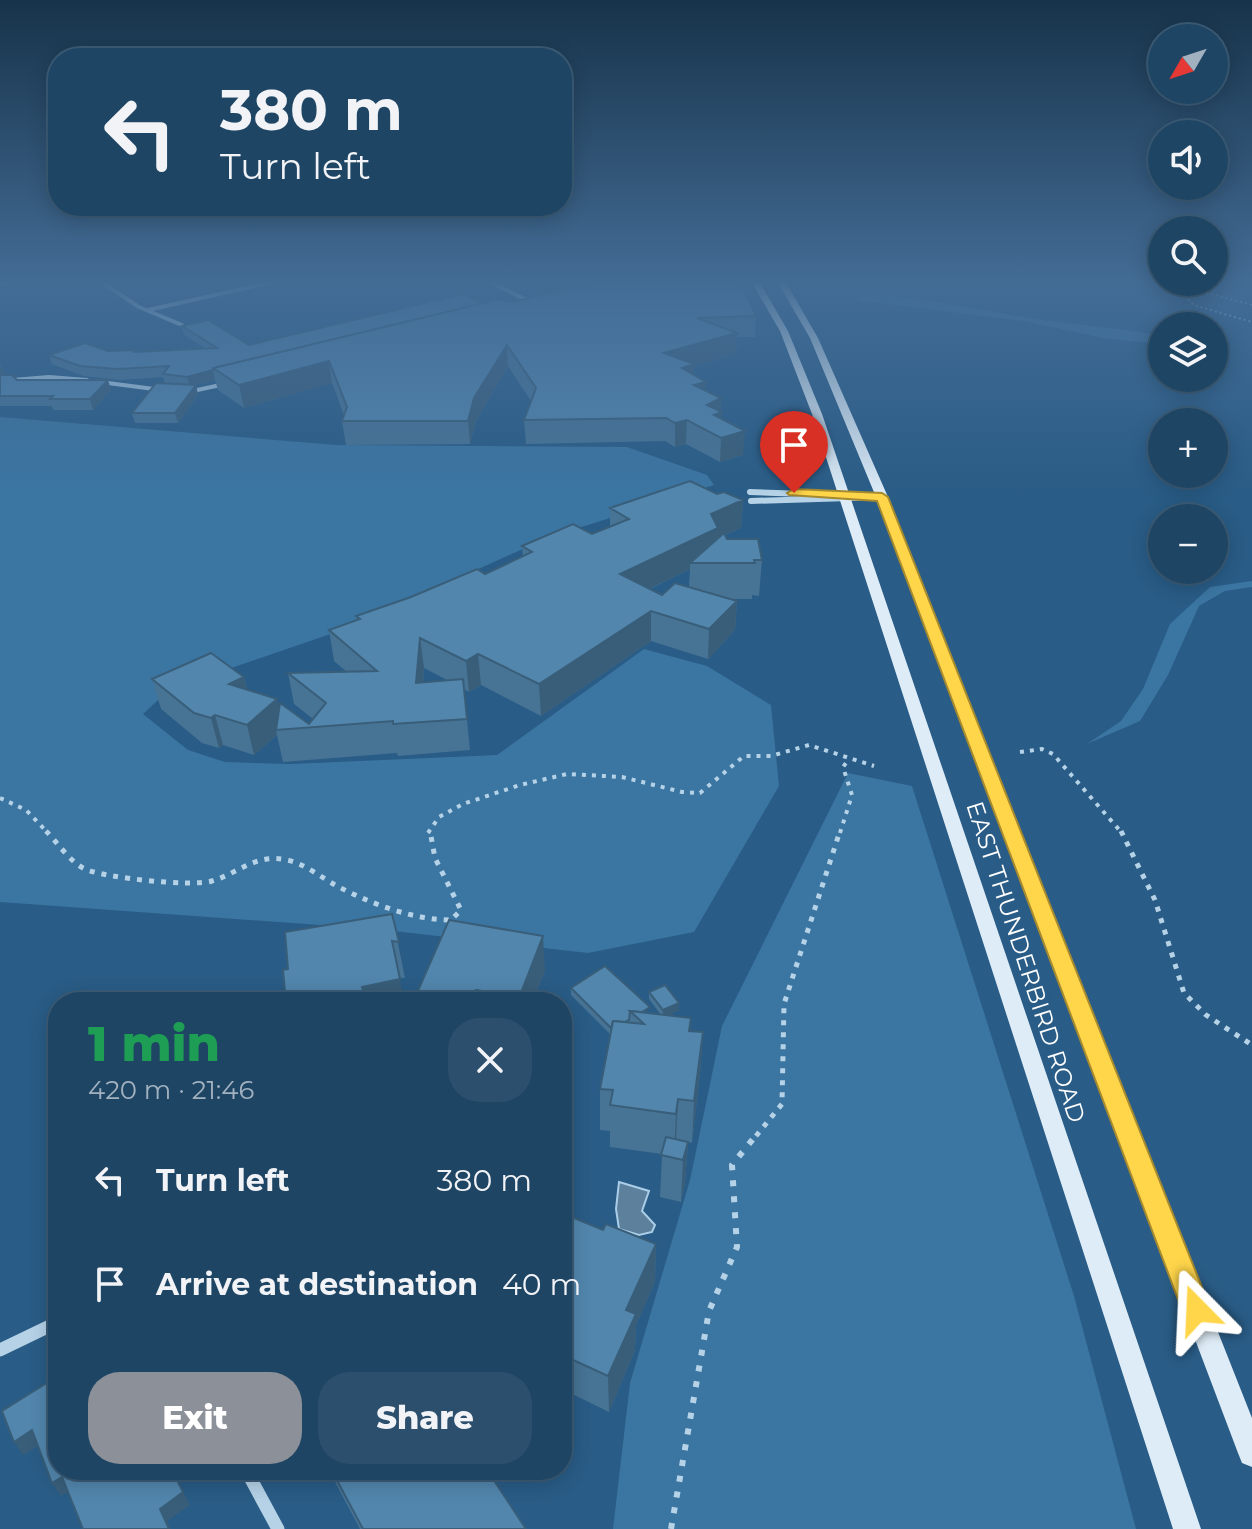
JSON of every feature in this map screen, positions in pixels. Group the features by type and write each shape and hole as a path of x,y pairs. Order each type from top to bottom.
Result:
{"main road":[{"name":"EAST THUNDERBIRD ROAD","path":"790,352 845,497 1187,1529"},
{"name":"EAST THUNDERBIRD ROAD","path":"820,352 882,497 1252,1453"}],"street":[{"path":"0,381 49,377 190,392 232,382"},
{"path":"750,492 882,497"},
{"path":"751,501 815,501 845,497"},
{"path":"0,1350 48,1327"},
{"path":"251,1480 278,1529"}],"path":[{"path":"0,798 26,810 82,868 100,874 185,883 212,881 244,864 268,858 289,860 356,896 432,920 451,920 461,910 435,858 428,833 439,818 460,806 537,780 569,774 627,777 690,794 711,787 721,774 744,756 771,756 809,745 874,766"},
{"path":"1020,752 1036,749 1051,751 1061,761 1066,774 1100,805 1134,853 1148,882 1176,958 1178,978 1185,996 1252,1045"},
{"path":"671,1529 709,1311 737,1247 732,1165 782,1104 784,1004 852,795 843,767 849,759"}],"shaded area":[{"path":"0,417 336,445 627,447 707,475 714,485 547,538 348,628 170,689 143,714 188,750 225,762 291,764 497,755 644,649 707,666 771,705 779,786 694,932 588,953 376,929 0,902"},
{"path":"1252,581 1252,587 1225,591 1199,606 1168,675 1140,721 1087,744 1121,721 1143,689 1170,624 1210,587"},
{"path":"848,773 912,786 1074,1296 1136,1529 613,1529 630,1383 690,1180 722,1026"},
{"path":"619,1182 649,1191 642,1211 655,1225 652,1232 639,1235 619,1229 616,1209"}],"building":[{"path":"57,352 278,352 187,377 163,374 169,366 117,369 80,366 49,355"},
{"path":"278,352 502,352 474,398 468,421 342,421 347,407 329,361 239,385 213,368"},
{"path":"512,352 666,352 664,353 694,364 682,368 706,382 694,385 721,398 707,405 722,412 714,415 745,431 721,438 687,420 675,423 666,418 524,420 536,388"},
{"path":"0,375 12,375 17,380 108,380 90,399 50,399 53,396 0,396"},
{"path":"156,383 196,385 175,413 132,413"},
{"path":"690,481 717,494 724,492 743,500 711,514 718,528 620,574 662,595 675,583 737,601 709,629 651,611 539,684 478,654 466,661 420,638 416,683 463,679 467,719 276,730 280,703 309,724 326,703 288,673 377,671 329,630 360,619 356,616 477,569 485,574 532,552 522,546 573,524 592,534 629,519 610,508"},
{"path":"724,533 727,539 758,539 762,560 754,560 755,563 690,563"},
{"path":"211,653 244,677 229,684 277,699 247,725 215,715 211,718 194,713 152,679"},
{"path":"392,914 399,942 392,941 400,979 362,987 363,992 285,992 283,970 288,969 285,932"},
{"path":"449,920 543,936 521,992 417,992"},
{"path":"605,966 650,1007 642,1012 630,1011 629,1020 613,1021 611,1028 571,988"},
{"path":"665,985 679,1003 663,1010 649,992"},
{"path":"630,1011 691,1018 689,1031 703,1032 694,1101 678,1099 676,1114 610,1105 613,1090 600,1089 613,1021 644,1024"},
{"path":"666,1137 688,1142 683,1160 661,1155"},
{"path":"572,1217 603,1230 606,1224 656,1244 626,1310 636,1314 608,1376 572,1360"},
{"path":"48,1382 48,1472 32,1430 14,1442 2,1411"},
{"path":"63,1480 177,1480 183,1492 160,1509 169,1529 83,1529"},
{"path":"337,1480 494,1480 526,1529 363,1529"}],"route":[{"path":"794,493 882,497 1197,1310"}]}
